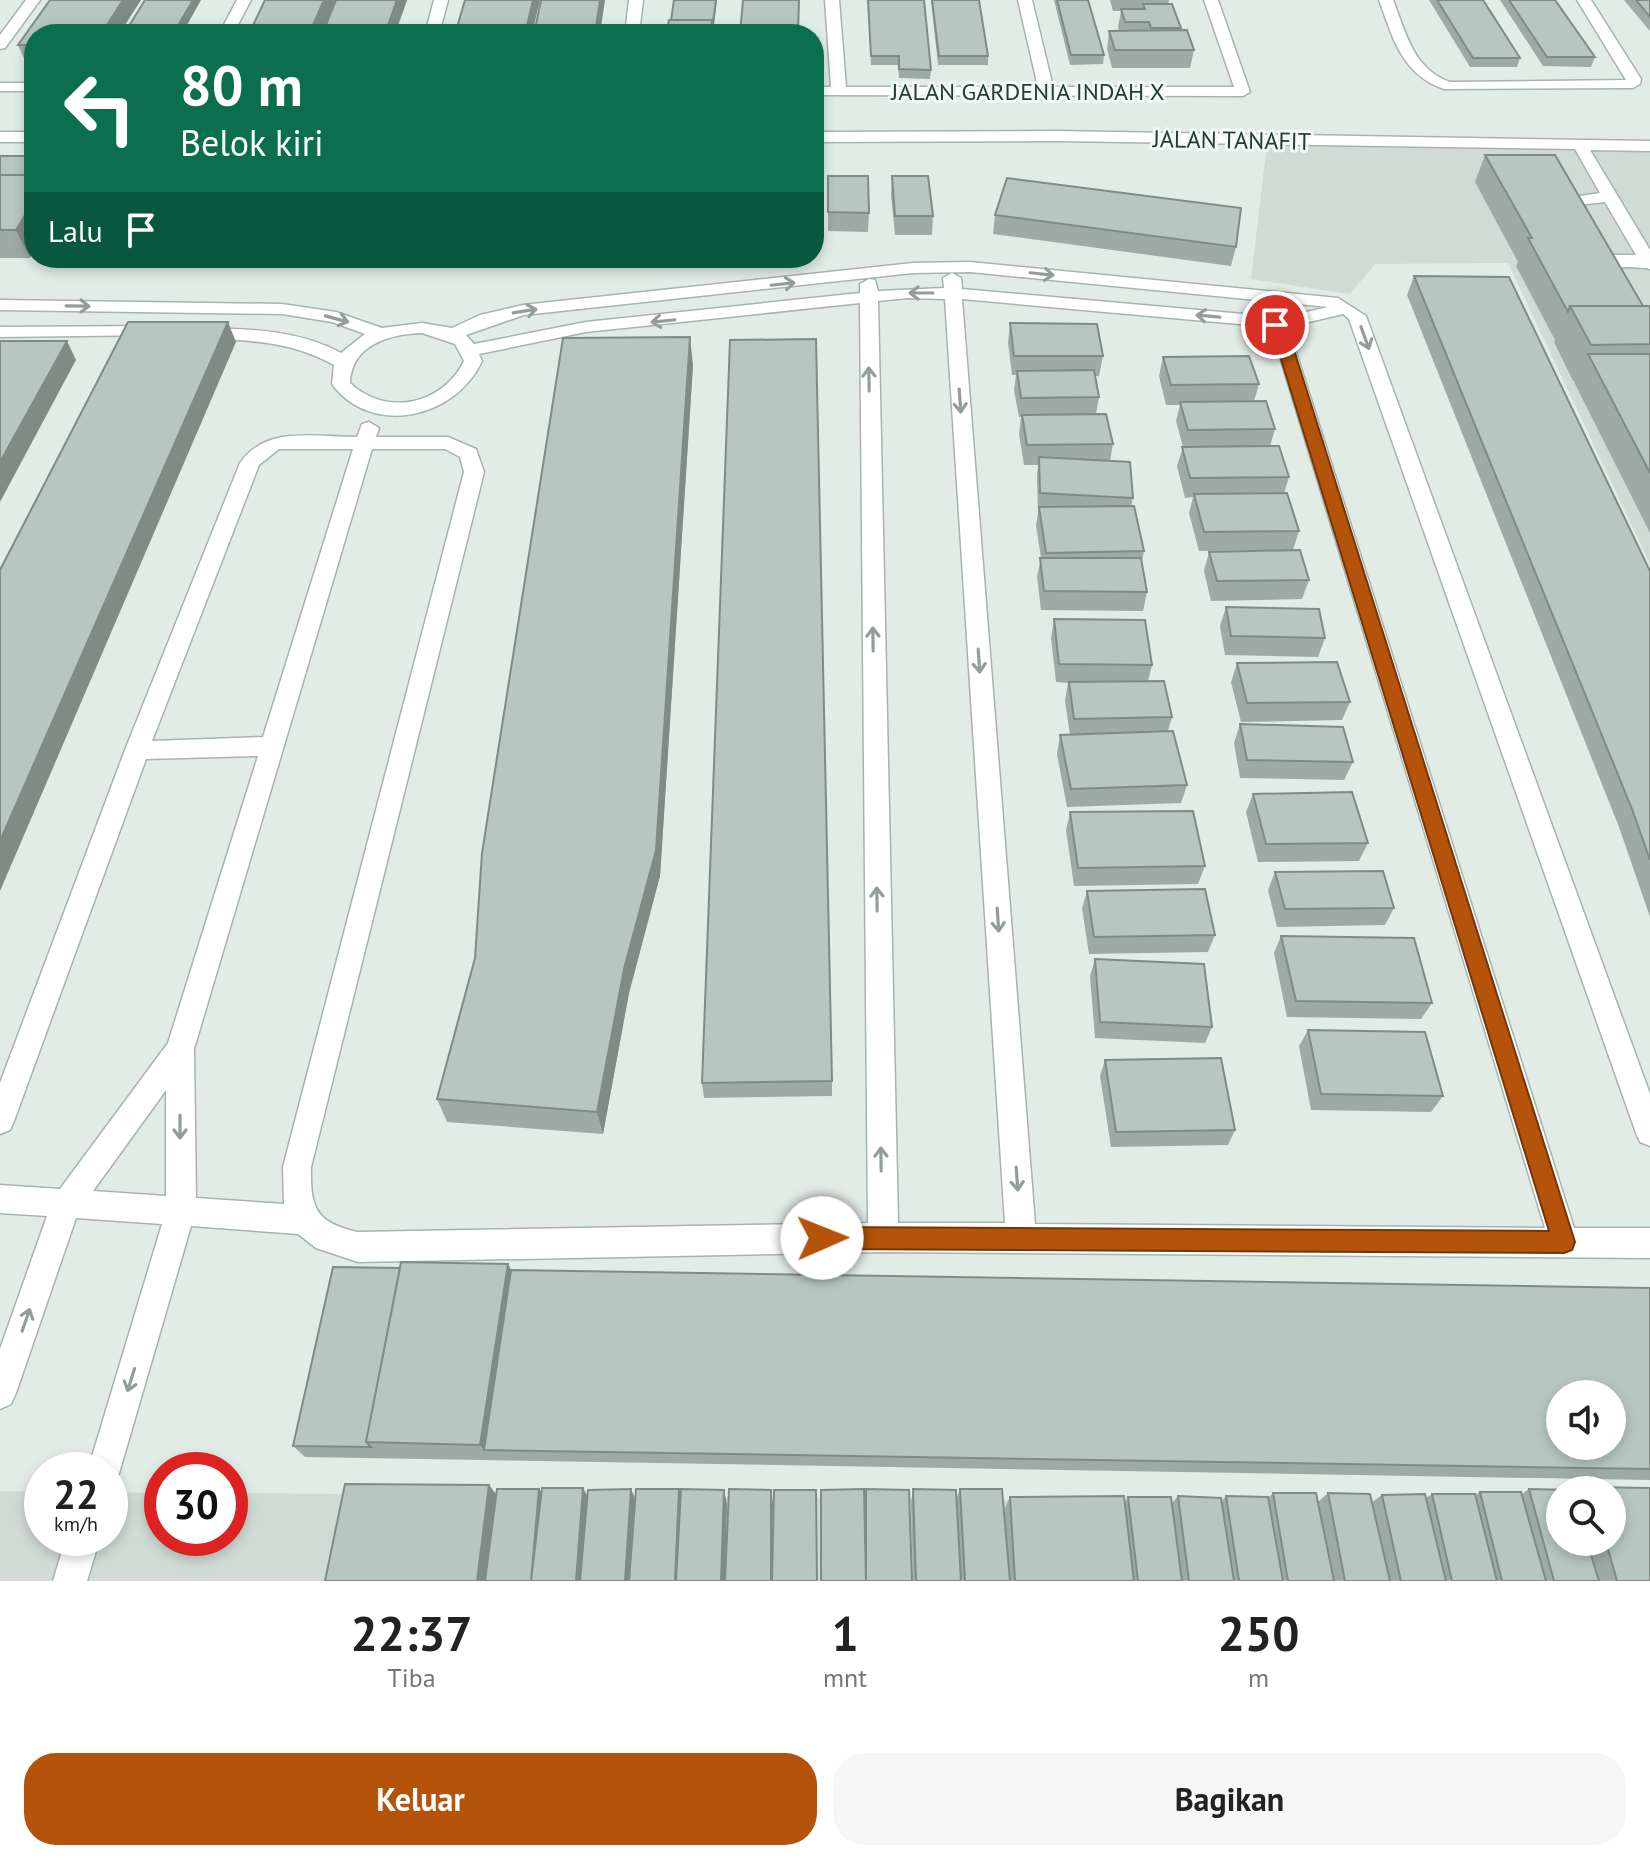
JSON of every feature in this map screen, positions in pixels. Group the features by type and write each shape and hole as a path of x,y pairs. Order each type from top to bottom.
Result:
{"street":[{"path":"0,45 33,0"},
{"path":"231,24 244,0"},
{"path":"435,24 441,0"},
{"path":"633,24 636,0"},
{"path":"832,0 839,92"},
{"path":"1025,0 1046,90"},
{"name":"JALAN GARDENIA INDAH X","path":"824,91 1243,92 1211,0"},
{"path":"1386,0 1416,70 1428,81 1449,86 1633,84 1634,79 1584,0"},
{"path":"0,87 24,87"},
{"name":"JALAN TANAFIT","path":"824,137 1057,136 1650,146"},
{"path":"0,137 24,137"},
{"path":"1581,147 1610,197 1641,234 1649,262"},
{"path":"1610,197 1573,201 1570,205 1616,284"},
{"path":"1594,246 1649,262"},
{"path":"952,268 1021,1239"},
{"path":"451,334 484,320 523,310 952,268 1338,303 1349,308 1357,316 1650,1133"},
{"path":"870,274 867,299 883,1237"},
{"path":"471,350 470,373 449,394 414,407 376,407 348,394 341,384 343,362 352,351 381,334 418,328 451,334 471,350 586,327 907,293 952,294 1266,321 1275,325 1281,331 1564,1242"},
{"path":"0,305 282,309 336,317 381,334"},
{"path":"1275,325 1349,308"},
{"path":"0,332 148,331 273,336 305,342 343,362"},
{"path":"109,1452 181,1211 180,1049 376,407"},
{"path":"0,1121 137,750 254,457 265,447 278,443 365,442 461,446 474,461 474,472 297,1167 296,1204 303,1220 316,1231 358,1247 883,1237 1650,1243"},
{"path":"137,750 275,746"},
{"path":"0,1393 66,1205 180,1049"},
{"path":"0,1199 303,1220"},
{"path":"70,1581 78,1556"}],"shaded area":[{"path":"1267,144 1650,147 1650,564 1508,263 1375,264 1350,294 1251,279"},
{"path":"0,1491 24,1492 24,1556 128,1556 128,1492 144,1493 144,1556 248,1556 248,1493 1546,1505 1546,1556 1626,1556 1626,1529 1650,1506 1650,1581 0,1581"}],"building":[{"path":"50,0 123,0 107,24 33,24"},
{"path":"145,0 193,0 179,24 130,24"},
{"path":"265,0 324,0 313,24 254,24"},
{"path":"336,0 397,0 388,24 326,24"},
{"path":"465,0 533,0 527,24 458,24"},
{"path":"541,0 600,0 596,24 536,24"},
{"path":"674,0 716,0 713,24 712,20 671,20"},
{"path":"743,0 799,0 798,24 741,24"},
{"path":"868,0 924,0 931,70 899,69 899,56 871,56"},
{"path":"932,0 979,0 988,56 939,56"},
{"path":"1057,0 1088,0 1104,55 1071,55"},
{"path":"1437,0 1483,0 1520,58 1473,58"},
{"path":"1509,0 1555,0 1595,57 1547,57"},
{"path":"1636,0 1650,0 1650,17"},
{"path":"1143,4 1172,4 1181,28 1151,28 1149,22 1125,22 1121,9 1145,9"},
{"path":"669,20 712,20 711,24 668,24"},
{"path":"1187,30 1194,50 1115,50 1109,31"},
{"path":"1485,155 1555,155 1643,306 1570,306 1568,312 1528,238 1532,238"},
{"path":"0,156 24,156 24,175 0,175"},
{"path":"0,175 24,175 24,217 16,230 0,230"},
{"path":"828,176 868,176 869,213 828,212"},
{"path":"892,176 928,176 933,216 895,216"},
{"path":"1007,178 1241,208 1236,247 995,215"},
{"path":"1414,276 1509,277 1650,571 1650,860 1632,809"},
{"path":"1570,306 1649,306 1650,344 1591,345"},
{"path":"128,322 228,322 0,841 0,570"},
{"path":"1010,323 1097,324 1103,356 1014,356"},
{"path":"690,337 656,850 624,969 597,1112 437,1099 475,958 482,853 563,338"},
{"path":"816,339 832,1081 702,1083 730,340"},
{"path":"0,341 67,341 0,462"},
{"path":"1588,354 1650,354 1650,473"},
{"path":"1249,356 1259,384 1171,385 1163,357"},
{"path":"1094,370 1099,397 1021,398 1017,371"},
{"path":"1266,401 1275,429 1188,430 1180,402"},
{"path":"1106,414 1113,444 1027,445 1022,415"},
{"path":"1279,446 1289,477 1190,478 1182,447"},
{"path":"1039,457 1130,462 1133,498 1040,493"},
{"path":"1287,493 1299,531 1204,532 1194,494"},
{"path":"1134,506 1144,551 1046,553 1039,507"},
{"path":"1300,550 1309,580 1217,581 1209,552"},
{"path":"1040,558 1141,558 1147,592 1044,591"},
{"path":"1226,607 1319,609 1325,638 1231,636"},
{"path":"1054,619 1145,620 1152,665 1059,664"},
{"path":"1337,662 1350,702 1247,703 1237,663"},
{"path":"1164,681 1172,717 1074,719 1069,682"},
{"path":"1240,724 1343,727 1353,762 1247,760"},
{"path":"1173,731 1187,785 1071,789 1060,735"},
{"path":"1352,792 1368,843 1266,844 1253,794"},
{"path":"1193,811 1205,866 1078,868 1070,812"},
{"path":"1383,871 1394,908 1285,909 1275,872"},
{"path":"1205,889 1215,935 1094,937 1087,891"},
{"path":"1281,936 1414,938 1432,1003 1296,1001"},
{"path":"1095,959 1204,964 1212,1027 1100,1022"},
{"path":"1308,1030 1425,1032 1443,1096 1321,1094"},
{"path":"1221,1058 1235,1130 1116,1132 1105,1060"},
{"path":"401,1262 508,1264 480,1445 366,1442"},
{"path":"333,1267 400,1268 366,1442 371,1447 293,1446"},
{"path":"511,1270 1650,1288 1650,1469 484,1450"},
{"path":"345,1484 489,1485 477,1581 325,1581"},
{"path":"542,1488 583,1488 576,1581 531,1581"},
{"path":"1626,1488 1650,1488 1650,1581 1617,1581 1610,1556 1626,1556"},
{"path":"497,1489 539,1489 531,1581 485,1581"},
{"path":"631,1489 625,1581 580,1581 588,1490"},
{"path":"636,1489 679,1489 675,1581 629,1581"},
{"path":"681,1489 724,1490 721,1581 676,1581"},
{"path":"729,1489 771,1490 771,1581 725,1581"},
{"path":"864,1489 866,1581 821,1581 821,1490"},
{"path":"866,1489 909,1490 912,1581 866,1581"},
{"path":"913,1489 956,1490 961,1581 916,1581"},
{"path":"960,1489 1002,1489 1010,1581 965,1581"},
{"path":"1529,1489 1546,1489 1546,1552"},
{"path":"774,1490 816,1490 817,1581 772,1581"},
{"path":"1480,1492 1521,1492 1546,1581 1502,1581"},
{"path":"1273,1493 1316,1493 1334,1581 1288,1581"},
{"path":"1328,1493 1370,1494 1390,1581 1345,1581"},
{"path":"1425,1494 1446,1581 1401,1581 1382,1495"},
{"path":"1432,1494 1475,1494 1497,1581 1452,1581"},
{"path":"1124,1496 1134,1581 1015,1581 1010,1497"},
{"path":"1178,1496 1221,1498 1234,1581 1189,1581"},
{"path":"1226,1496 1268,1497 1283,1581 1239,1581"},
{"path":"1128,1497 1171,1497 1182,1581 1138,1581"},
{"path":"1547,1556 1591,1556 1599,1581 1554,1581"}],"route":[{"path":"822,1238 1564,1242 1281,331 1275,325"}]}
